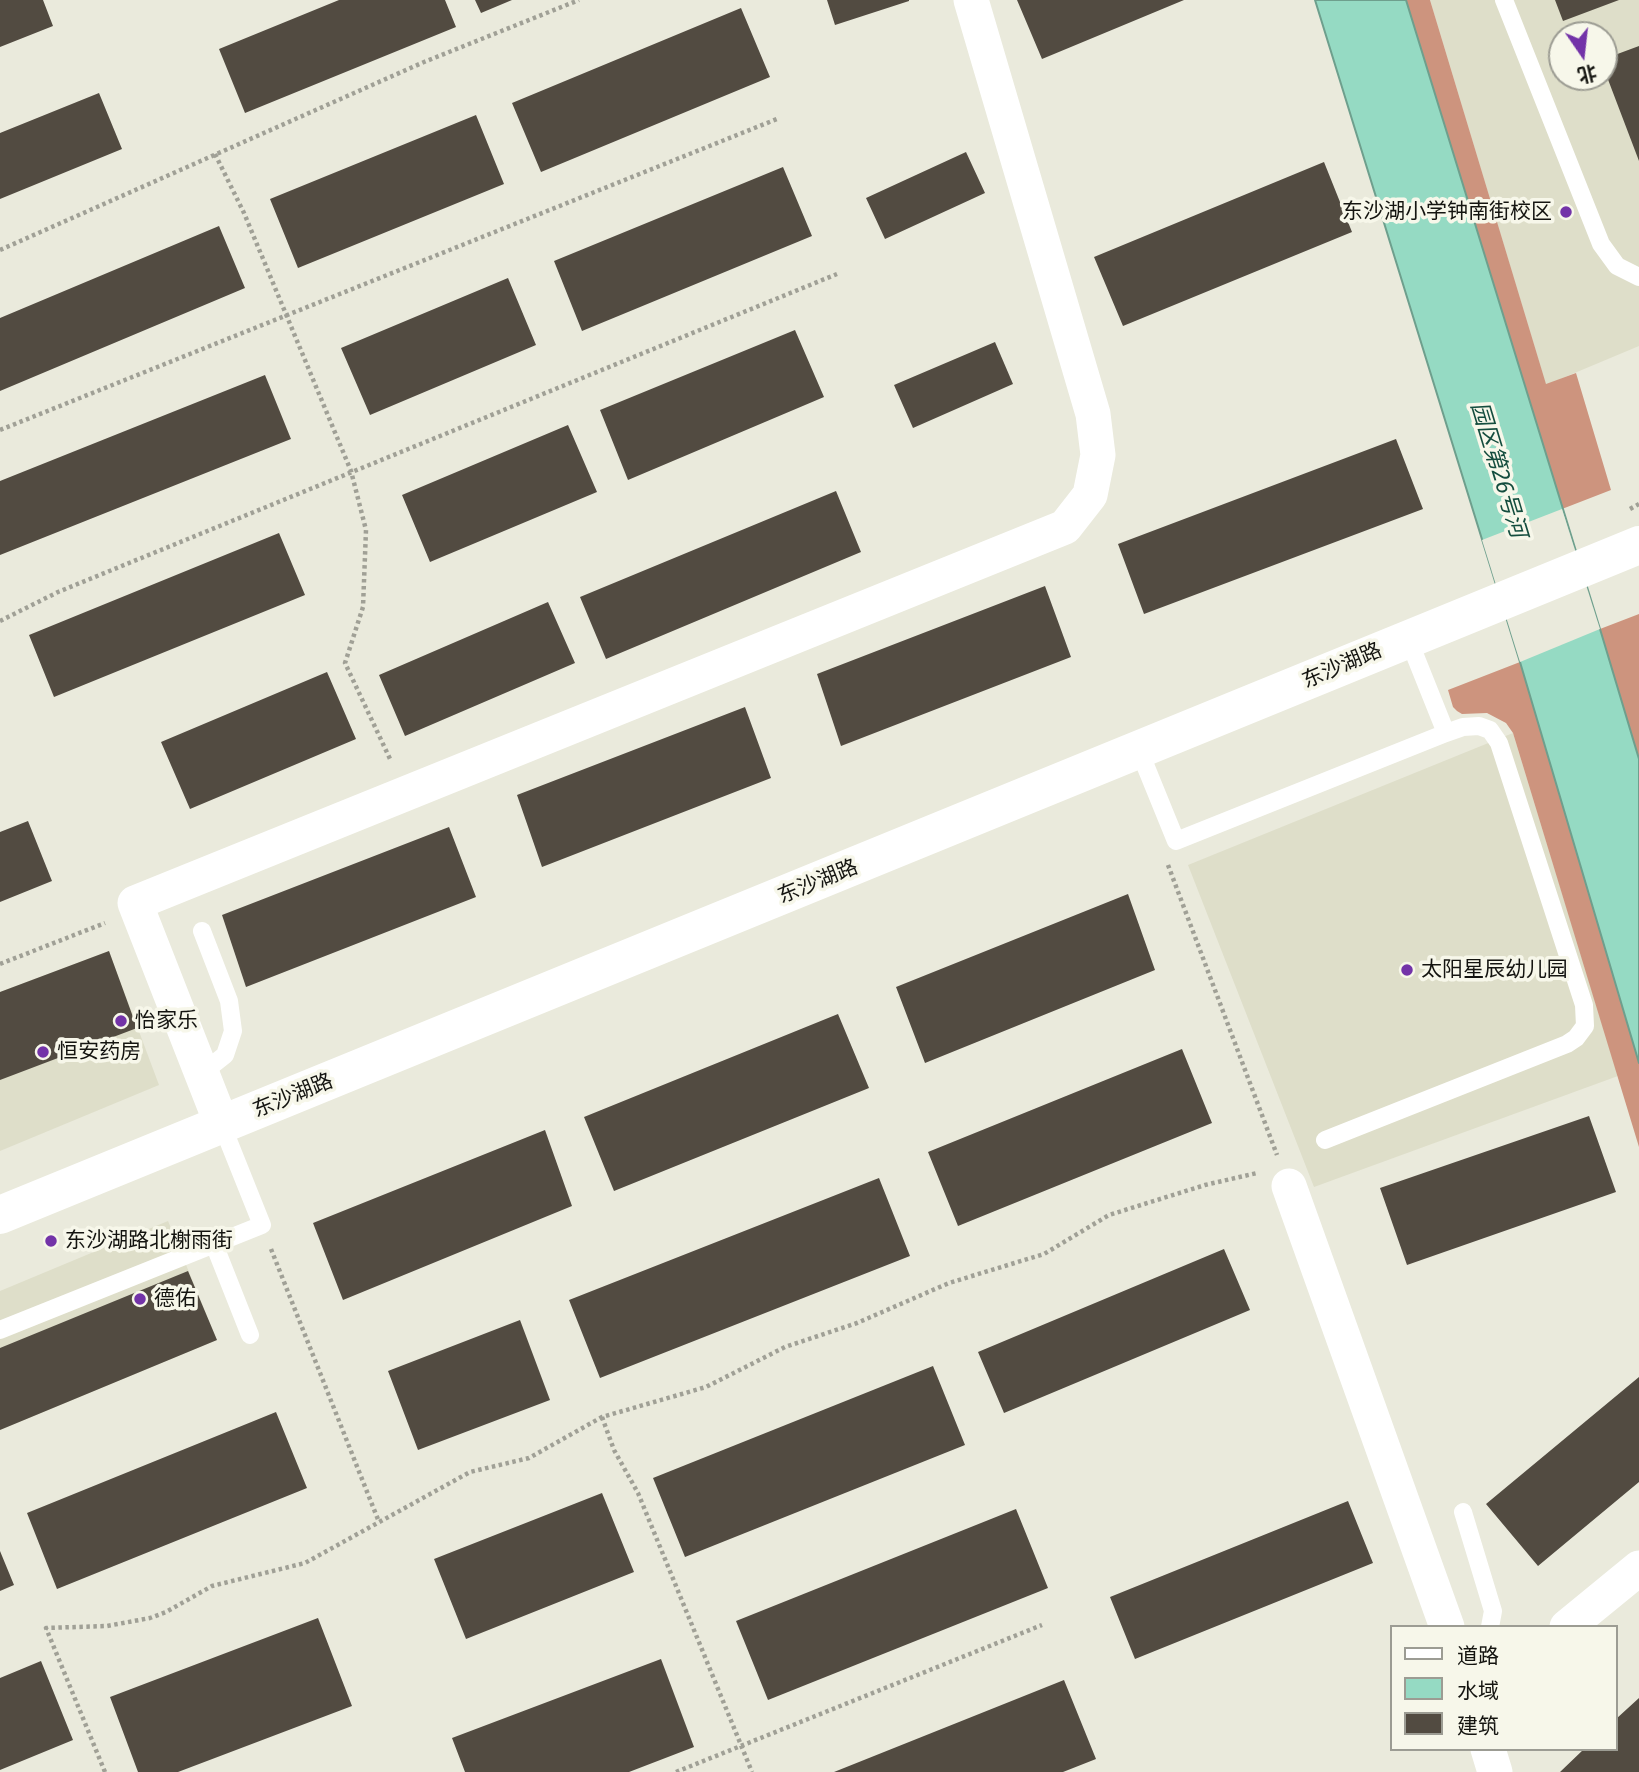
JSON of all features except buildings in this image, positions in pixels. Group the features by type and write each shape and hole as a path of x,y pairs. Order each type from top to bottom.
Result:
{"main road":[{"name":"东沙湖路","path":"0,1215 1638,545"}],"street":[{"path":"222,1125 135,903 1065,527 1090,495 1098,455 1093,414 971,0"},
{"path":"1285,1176 1446,1625"},
{"path":"1569,1625 1639,1568"},
{"path":"1489,1751 1495,1772"}],"lane":[{"path":"1504,0 1601,244 1617,265 1639,277"},
{"path":"1408,638 1446,733"},
{"path":"1139,750 1176,841 1462,727 1479,726 1490,730 1499,743 1584,1005 1585,1026 1576,1038 1567,1044 1325,1139"},
{"path":"201,1074 225,1055 233,1031 229,1000 202,931"},
{"path":"0,1330 262,1225 222,1125"},
{"path":"214,1244 250,1335"},
{"path":"1463,1512 1493,1611 1490,1625"}],"path":[{"path":"0,250 424,62 579,0"},
{"path":"0,430 777,119"},
{"path":"215,154 244,213 351,471 366,530 363,607 345,663 406,793"},
{"path":"0,621 58,592 837,274"},
{"path":"105,1772 46,1628 107,1626 150,1618 212,1586 305,1563 470,1472 529,1458 602,1417 706,1387 785,1347 857,1322 949,1283 1044,1254 1108,1215 1205,1185 1285,1176 1166,859"},
{"path":"0,964 110,921 135,903"},
{"path":"262,1225 379,1522"},
{"path":"602,1417 614,1450 638,1493 752,1772"},
{"path":"676,1772 1042,1625"}],"shaded area":[{"path":"1406,0 1430,0 1546,384 1576,373 1611,490 1562,509"},
{"name":"东沙湖小学钟南街校区","path":"1430,0 1639,0 1639,346 1546,385"},
{"path":"1639,614 1639,759 1600,629"},
{"path":"1520,662 1639,1063 1639,1147 1513,733 1506,723 1487,713 1462,714 1457,711 1453,707 1448,690"},
{"name":"太阳星辰幼儿园","path":"1513,733 1618,1076 1314,1187 1188,865"},
{"path":"109,951 159,1085 0,1151 0,992"},
{"path":"168,1221 217,1340 0,1430 0,1291"}],"water":[{"name":"园区第26号河","path":"1315,0 1406,0 1600,629 1639,759 1639,1063 1520,662"}],"pier":[{"path":"1562,509 1600,629 1520,662 1482,540"}],"place":[{"name":"东沙湖小学钟南街校区","path":"1566,212"},
{"name":"太阳星辰幼儿园","path":"1407,970"},
{"name":"怡家乐","path":"121,1021"},
{"name":"恒安药房","path":"43,1052"},
{"name":"东沙湖路北榭雨街","path":"51,1241"},
{"name":"德佑","path":"140,1299"}]}
